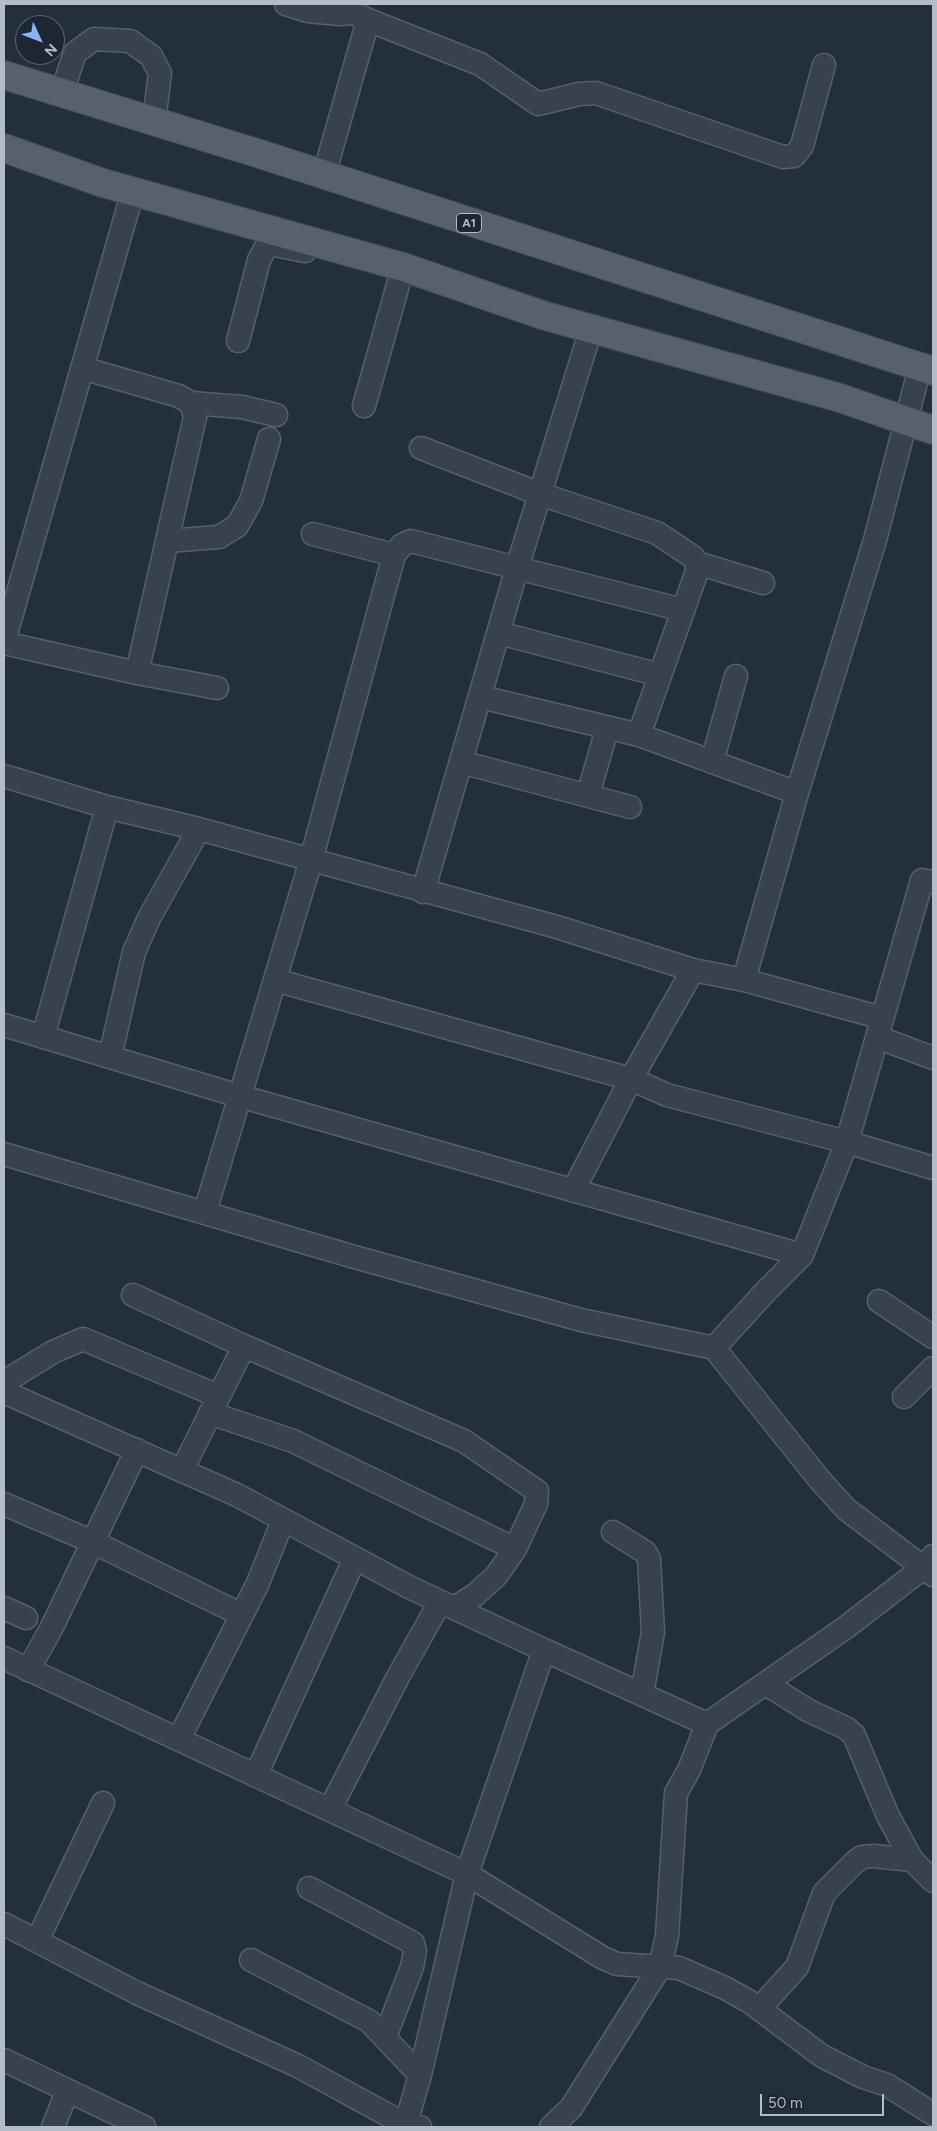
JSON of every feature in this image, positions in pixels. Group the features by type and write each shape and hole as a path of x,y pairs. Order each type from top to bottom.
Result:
{"main road":[{"name":"A1","path":"4,75 324,175 927,369"},
{"path":"4,148 103,183 402,271 542,315 838,398 933,430"}],"street":[{"path":"286,4 308,11 339,14 357,12 480,64 538,104 579,94 596,93 783,157 794,156 802,146 824,65"},
{"path":"324,175 357,12"},
{"path":"62,92 75,53 94,39 130,41 151,56 160,74 154,121"},
{"path":"133,191 119,244 90,334 4,642 137,673 217,688"},
{"path":"238,341 259,260 266,247 275,245 299,249 402,271 364,406"},
{"path":"423,892 517,568 591,329"},
{"path":"82,368 179,396 191,403 242,407 276,414"},
{"path":"744,980 797,793 875,540 906,421 927,369"},
{"path":"137,673 195,417 191,403"},
{"path":"167,541 219,537 238,526 251,501 269,439"},
{"path":"421,448 540,494 656,534 684,549 697,563 763,583"},
{"path":"313,534 394,555"},
{"path":"205,1212 311,860 394,555 402,545 411,541 683,610"},
{"path":"639,735 697,571 697,563"},
{"path":"499,633 660,675"},
{"path":"712,762 736,676"},
{"path":"481,697 639,735 797,793"},
{"path":"588,795 607,728"},
{"path":"462,762 630,807"},
{"path":"4,776 108,807 200,829 423,892 557,927 693,970 744,980 879,1027 933,1058"},
{"path":"43,1037 108,807"},
{"path":"110,1057 134,952 149,918 200,829"},
{"path":"714,1348 802,1255 847,1142 922,880 933,882"},
{"path":"573,1191 630,1079 693,970"},
{"path":"275,980 630,1079 667,1094 847,1142 933,1168"},
{"path":"4,1025 239,1096 802,1255"},
{"path":"4,1154 581,1320 714,1348 819,1479 846,1509 930,1567 707,1724 689,1770 676,1793 667,1936 660,1967 571,2108 551,2127"},
{"path":"133,1295 244,1346 464,1441 537,1491 536,1504 515,1549 496,1576 475,1595 447,1605 399,1675 330,1809"},
{"path":"879,1301 933,1337"},
{"path":"4,1382 53,1352 84,1340 515,1549"},
{"path":"182,1470 244,1346"},
{"path":"904,1397 933,1368"},
{"path":"4,1392 245,1499 447,1605 707,1724"},
{"path":"28,1670 51,1629 137,1450"},
{"path":"4,1504 93,1542 242,1615"},
{"path":"180,1739 258,1583 283,1520"},
{"path":"613,1532 645,1552 649,1559 653,1632 642,1694"},
{"path":"256,1775 355,1558"},
{"path":"4,1608 26,1618"},
{"path":"4,1924 137,1993 298,2066 410,2126 467,1874 544,1650"},
{"path":"4,1658 467,1874 603,1958 617,1964 679,1968 725,1988 759,2009 822,2056 863,2077 887,2085 933,2114"},
{"path":"766,1684 809,1711 846,1728 854,1735 888,1816 912,1860 933,1881"},
{"path":"38,1941 103,1803"},
{"path":"759,2009 797,1967 824,1893 855,1862 862,1857 873,1856 912,1860"},
{"path":"309,1888 413,1943 415,1951 412,1968 385,2037"},
{"path":"252,1960 369,2021 420,2076"},
{"path":"4,2060 67,2092 144,2127"},
{"path":"53,2127 67,2092"}]}
